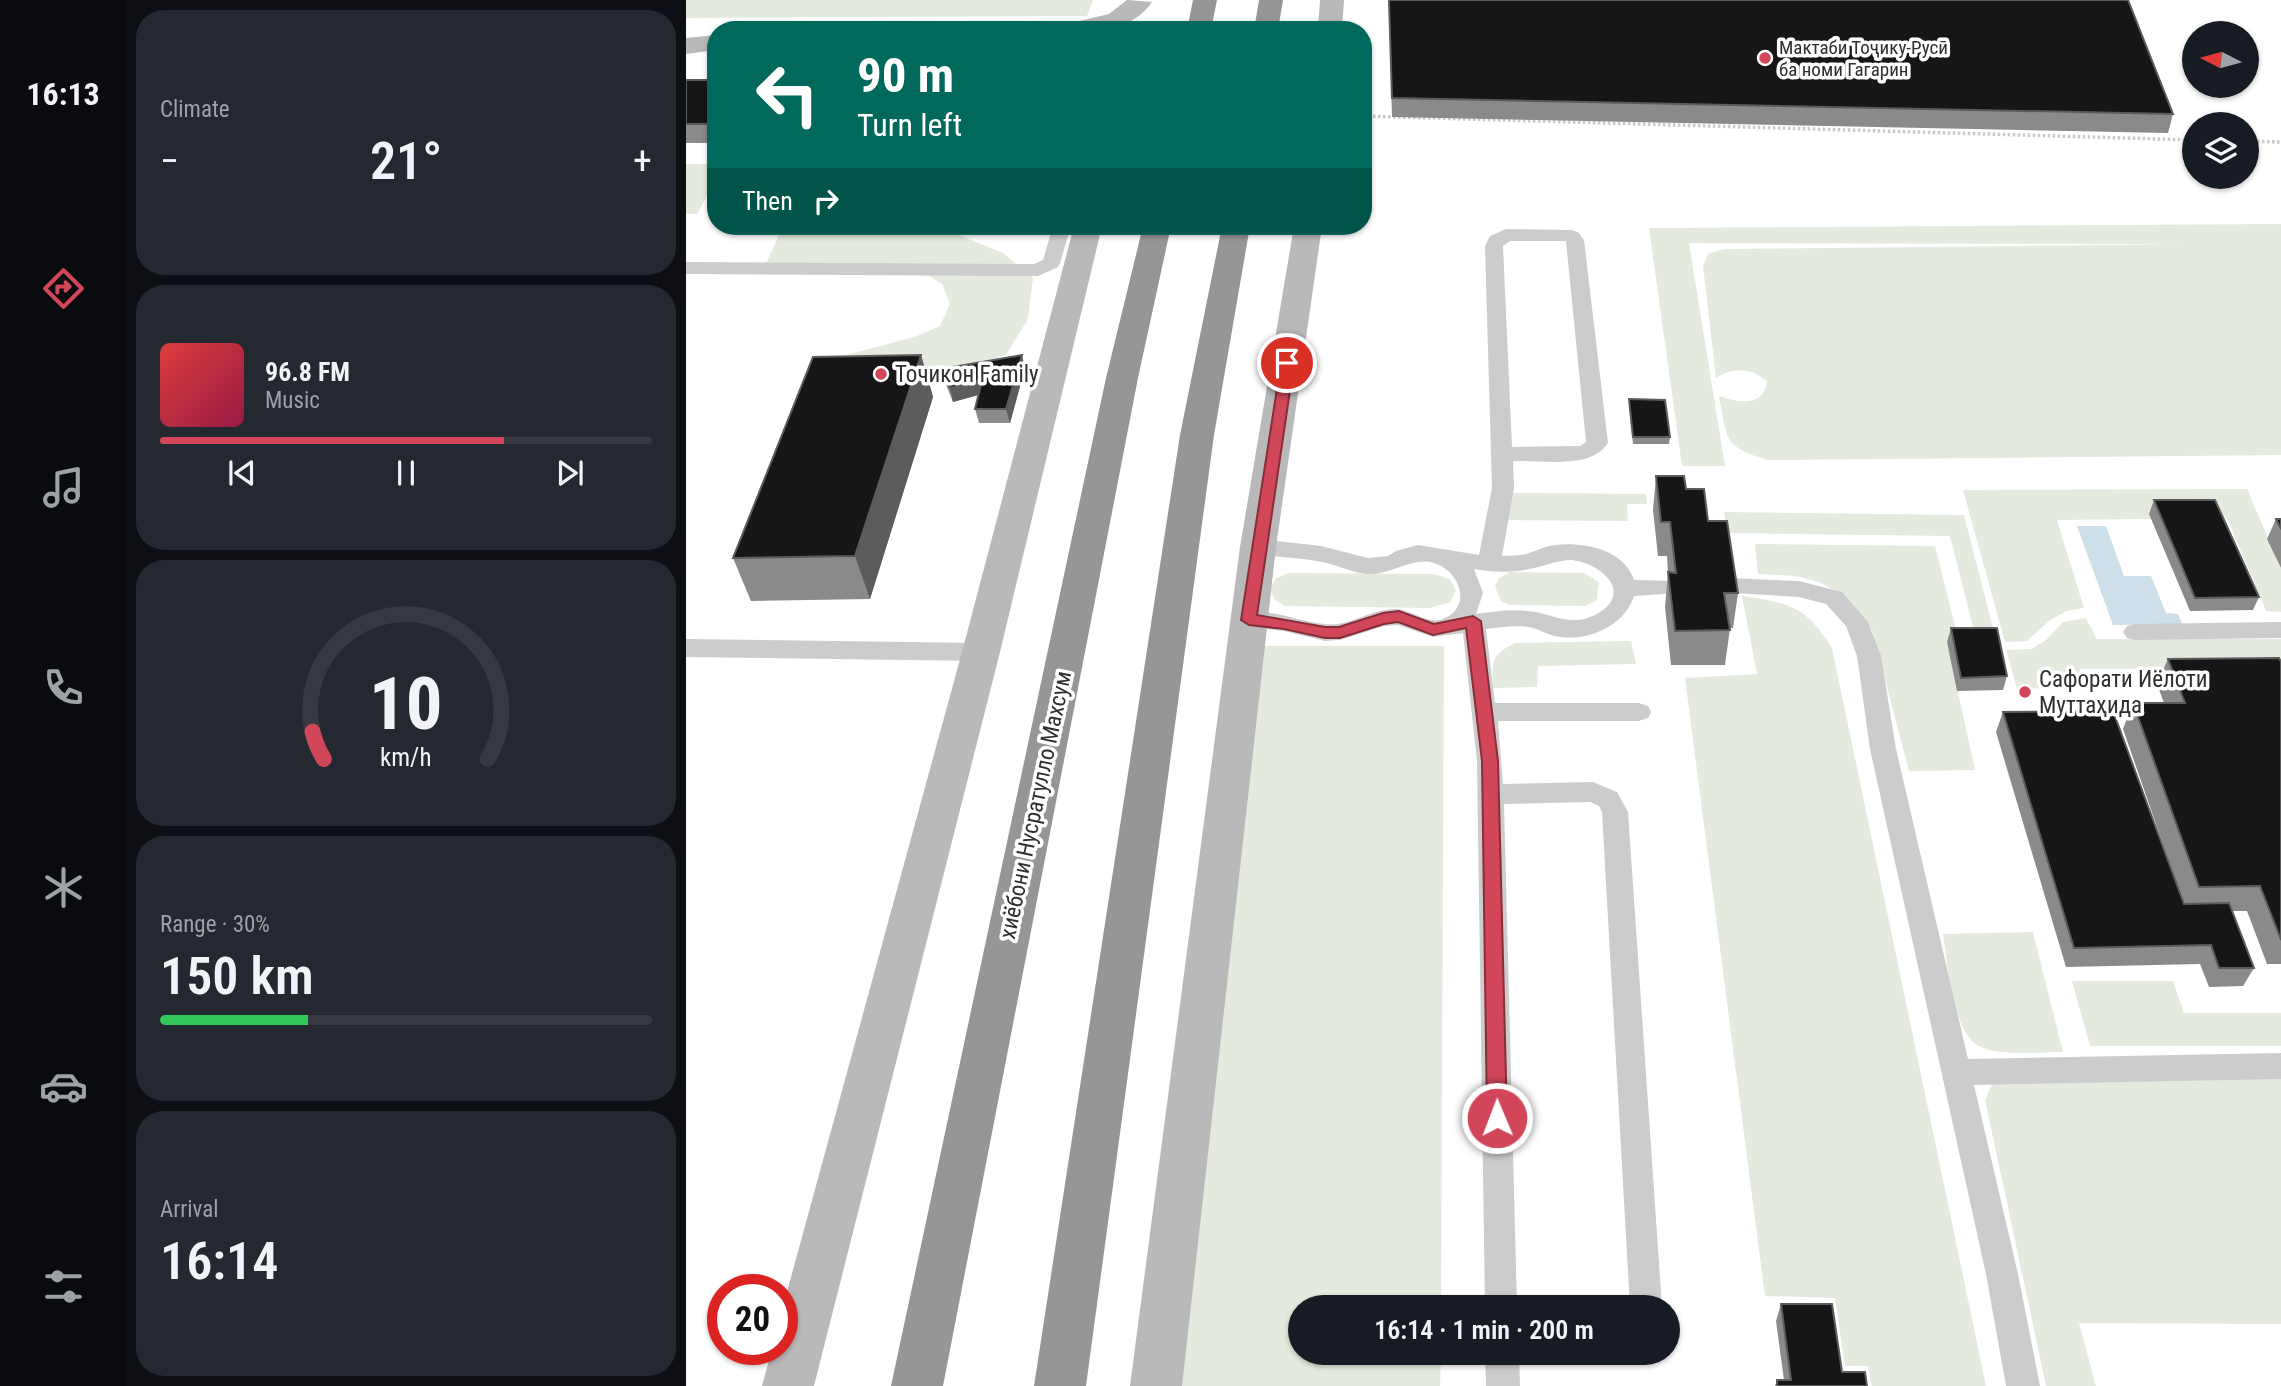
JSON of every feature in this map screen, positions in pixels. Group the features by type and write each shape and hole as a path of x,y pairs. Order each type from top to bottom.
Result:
{"highway":[{"path":"1201,21 1205,0"},
{"path":"1268,21 1271,0"},
{"name":"хиёбони Нусратулло Махсум","path":"916,1386 1122,378 1155,235"},
{"path":"1060,1386 1195,449 1234,235"}],"street":[{"path":"1331,21 1332,0"},
{"path":"1112,21 1141,1"},
{"path":"1138,21 1141,1"},
{"path":"686,46 707,43"},
{"path":"686,55 707,55"},
{"path":"788,1385 981,652 1086,235"},
{"path":"1156,1386 1258,547 1307,235"}],"lane":[{"path":"686,268 1038,270 1051,264 1059,235"},
{"path":"1501,454 1584,453 1597,443 1576,240 1571,236 1506,236 1497,240 1494,246 1501,454 1503,488 1497,564 1486,577 1483,588 1487,605 1505,618"},
{"path":"1249,620 1284,623 1325,633 1340,632 1383,618 1399,617 1433,629 1505,618 1530,619 1561,629 1584,627 1605,620 1620,604 1625,588 1621,575 1609,563 1588,554 1552,553 1528,562 1497,564 1418,553 1404,556 1394,563 1368,566 1321,554 1258,547"},
{"path":"1444,629 1461,620 1467,609 1471,584 1461,565 1445,556"},
{"path":"1727,586 1799,589 1834,598 1856,622 1868,656 1883,749 2002,1275 2024,1386"},
{"path":"1625,588 1670,587"},
{"path":"1473,621 1485,712 1490,794 1501,1295"},
{"path":"2135,632 2281,630"},
{"path":"686,648 981,652"},
{"path":"1485,712 1639,712"},
{"path":"1490,794 1593,792 1608,799 1615,812 1645,1295"},
{"path":"1955,1072 2281,1066"},
{"path":"1502,1365 1503,1386"}],"path":[{"path":"1372,116 2182,140"},
{"path":"2259,141 2281,142"}],"shaded area":[{"path":"686,0 1093,0 1087,16 686,18"},
{"path":"686,164 707,164 707,196 697,214 686,214"},
{"path":"2281,224 2281,455 1768,460 1753,455 1742,451 1730,439 1726,432 1719,396 1742,401 1756,399 1765,390 1767,382 1742,370 1716,378 1703,266 1708,254 1724,249 2184,244 1689,243 1725,466 1682,466 1649,228"},
{"path":"779,235 959,235 1003,253 1033,278 1028,319 1006,355 928,378 863,388 835,379 847,355 917,336 940,326 950,304 942,284 926,274 765,266"},
{"path":"2247,489 2281,568 2281,612 2266,611 2227,518 2057,520 2084,608 2067,611 2050,620 2027,641 2005,642 1963,490"},
{"path":"1507,493 1646,494 1647,504 1627,504 1628,521 1506,520"},
{"path":"1724,512 1964,515 1995,636 1975,635 1950,536 1727,533"},
{"path":"2077,526 2106,526 2124,576 2151,576 2166,613 2178,614 2182,624 2113,625"},
{"path":"1755,544 1935,546 1959,642 1947,642 1975,770 1909,771 1872,630 1845,596 1819,582 1796,576 1758,574"},
{"path":"1510,572 1584,573 1599,582 1597,600 1585,606 1509,605 1501,601 1495,586 1499,578"},
{"path":"1290,573 1434,574 1450,579 1456,590 1450,602 1430,608 1285,606 1275,600 1270,590 1276,578"},
{"path":"1742,596 1773,601 1795,609 1814,623 1832,648 1986,1386 1872,1386 1868,1366 1845,1366 1835,1298 1765,1296 1685,678 1757,674"},
{"path":"2086,618 2097,639 2281,639 2281,683 2157,684 2149,669 2080,669 2085,689 2017,688 2006,650 2031,649 2046,640 2063,622"},
{"path":"1631,641 1636,664 1538,666 1537,687 1493,688 1494,661 1501,652 1515,643"},
{"path":"1246,646 1444,646 1441,1295 1288,1295 1288,1365 1441,1365 1440,1386 1157,1386"},
{"path":"2033,932 2063,1052 2031,1053 1985,1049 1969,1037 1962,1025 1949,977 1943,934"},
{"path":"2072,981 2173,981 2184,1013 2281,1013 2281,1046 2090,1046"},
{"path":"2281,1077 2281,1324 2079,1323 2096,1386 2046,1386 1985,1100 1991,1086 2006,1079"}],"building":[{"name":"Мактаби Тоҷику-Русӣ ба номи Гагарин","path":"1389,0 2128,0 2173,114 1392,98"},
{"path":"686,80 707,80 707,124 686,124"},
{"path":"921,355 855,556 733,558 813,357"},
{"path":"1022,355 1006,409 975,409 982,380 950,388 941,369"},
{"path":"1629,399 1665,400 1670,437 1633,437"},
{"path":"1656,476 1684,476 1686,489 1704,489 1708,521 1727,521 1738,593 1724,593 1730,630 1675,631 1668,572 1676,573 1670,522 1661,522"},
{"path":"2154,500 2215,500 2259,597 2195,598"},
{"path":"1951,628 1997,628 2007,676 1961,678"},
{"path":"2279,658 2281,940 2260,886 2199,887 2133,703 2185,703 2168,659"},
{"path":"2113,711 2184,904 2229,903 2254,968 2219,968 2211,945 2074,948 2003,712"},
{"path":"1781,1304 1832,1304 1842,1372 1865,1372 1867,1386 1777,1386 1777,1380 1791,1380"}],"place":[{"name":"Мактаби Тоҷику-Русӣ ба номи Гагарин","path":"1765,58"},
{"name":"Точикон Family","path":"881,374"},
{"name":"Сафорати Иёлоти Муттаҳида","path":"2025,692"}],"route":[{"path":"1287,363 1249,620 1284,623 1325,633 1340,632 1383,618 1399,617 1433,629 1444,629 1473,621 1490,761 1497,1118"}]}
